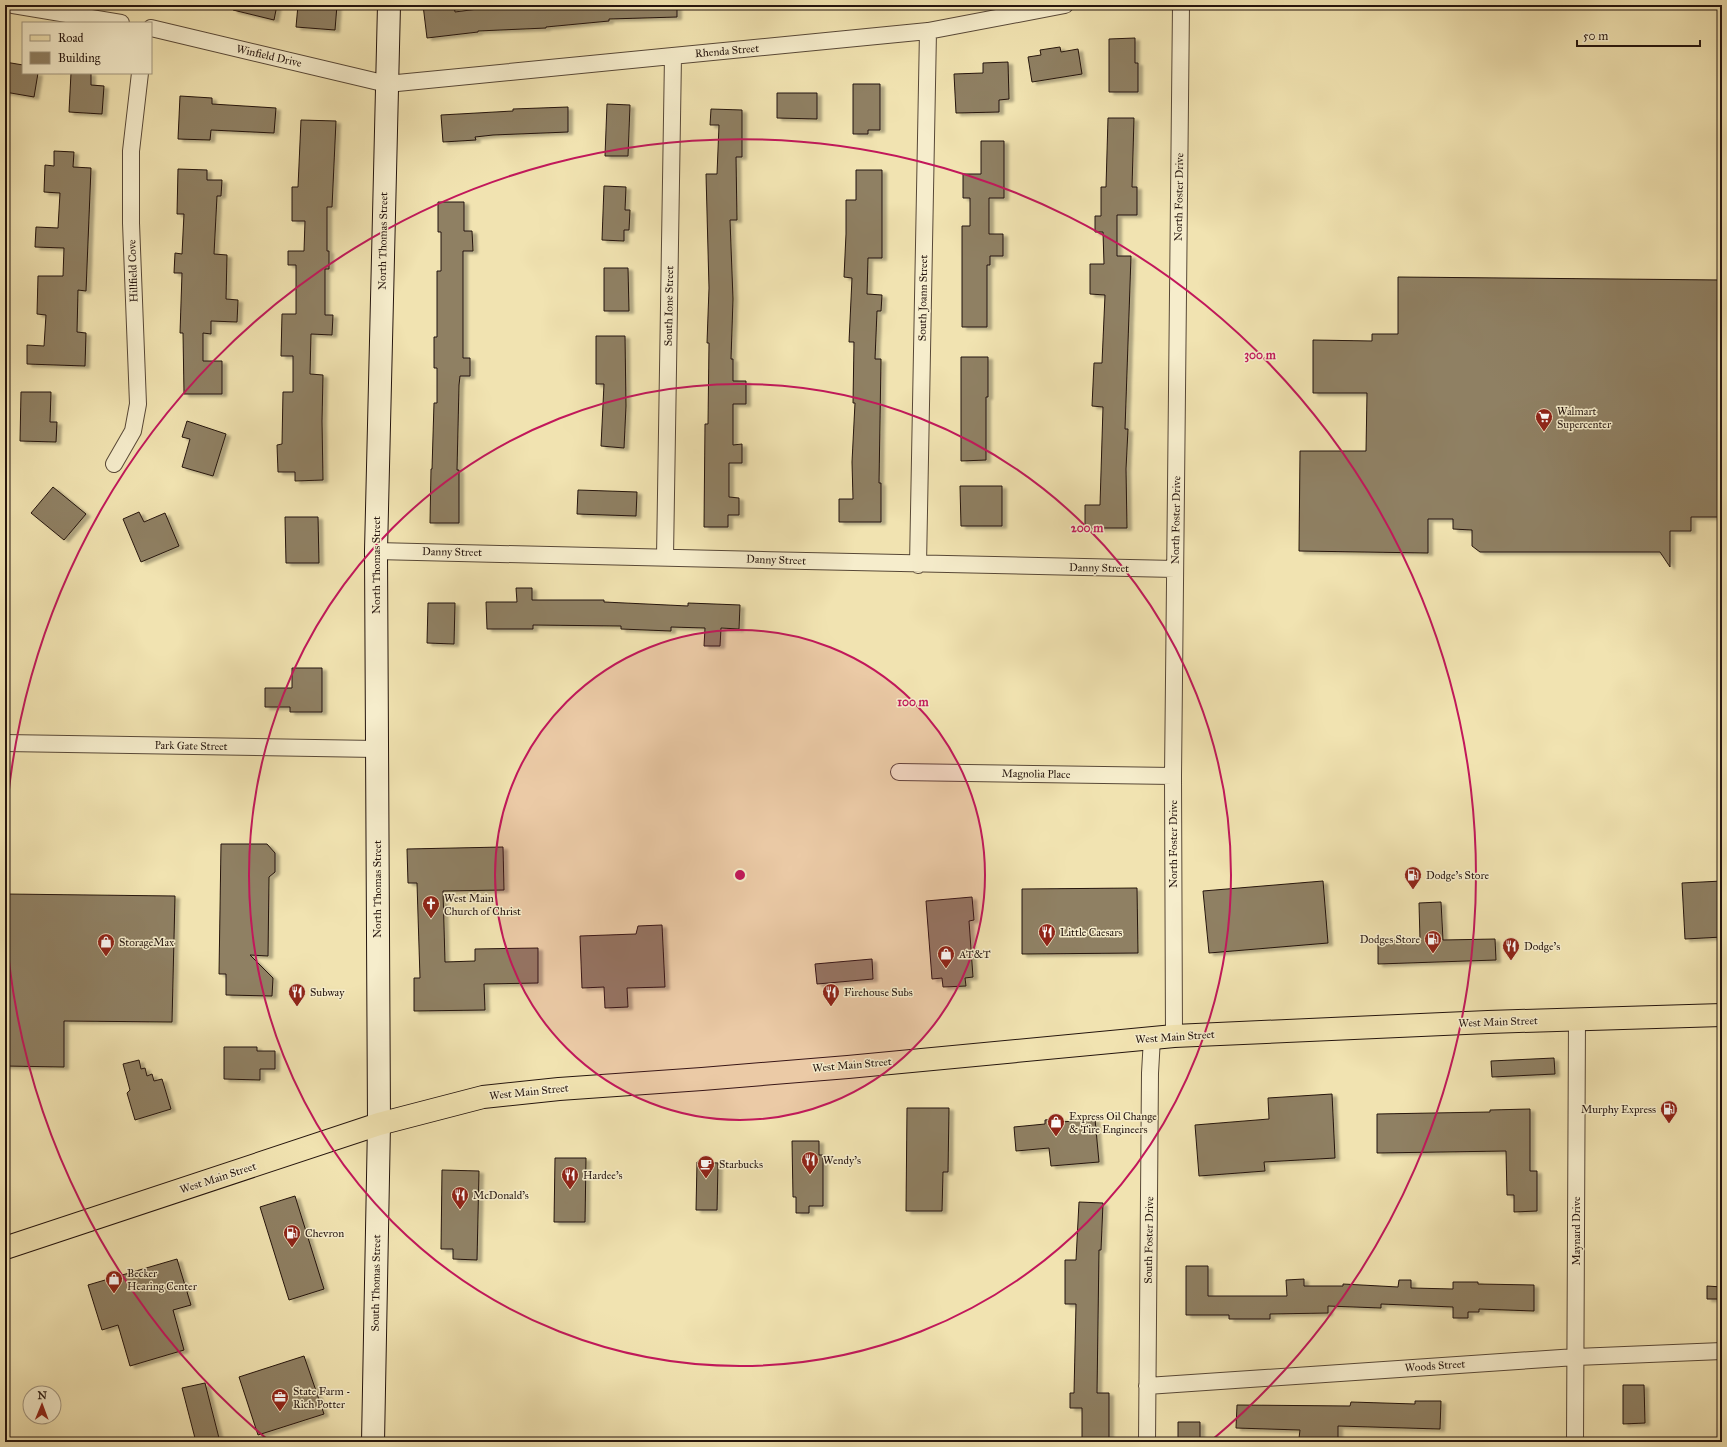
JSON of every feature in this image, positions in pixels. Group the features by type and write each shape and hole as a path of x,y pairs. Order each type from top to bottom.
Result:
{"main road":[{"name":"West Main Street","path":"5,1248 379,1124 483,1097 560,1089 695,1080 1174,1036 1577,1019 1722,1015"}],"street":[{"path":"13,5 115,22"},
{"name":"North Thomas Street","path":"379,1124 376,551 389,5"},
{"name":"Rhenda Street","path":"387,84 928,31 1065,5"},
{"name":"North Foster Drive","path":"1174,1036 1173,776 1182,5"},
{"name":"Winfield Drive","path":"152,28 387,84"},
{"name":"South Joann Street","path":"918,565 928,31"},
{"name":"South Ione Street","path":"665,557 673,56"},
{"name":"Hillfield Cove","path":"114,464 133,431 138,404 131,223 130,151 140,74"},
{"name":"Danny Street","path":"376,551 665,557 918,565 1175,569"},
{"name":"Park Gate Street","path":"5,743 376,749"},
{"name":"Magnolia Place","path":"899,772 1173,776"},
{"name":"Maynard Drive","path":"1575,1442 1577,1019"},
{"name":"South Foster Drive","path":"1147,1442 1150,1073 1152,1038"},
{"name":"South Thomas Street","path":"373,1442 379,1124"},
{"name":"Woods Street","path":"1147,1386 1576,1356 1722,1351"}],"building":[{"path":"234,5 277,5 274,20 233,10"},
{"path":"298,5 337,5 335,30 296,27"},
{"path":"423,5 454,5 455,12 508,5 677,5 677,17 609,19 609,21 546,28 478,31 427,38"},
{"path":"1135,38 1135,63 1138,63 1138,92 1109,92 1109,39"},
{"path":"1060,47 1061,52 1078,49 1082,74 1032,82 1028,57 1041,55 1040,50"},
{"path":"5,62 22,65 22,74 38,74 34,97 5,92"},
{"path":"1008,62 1009,99 999,100 999,112 956,113 954,74 983,73 983,63"},
{"path":"71,74 91,74 91,85 104,86 102,114 69,112"},
{"path":"853,84 880,84 880,130 868,130 868,134 853,134"},
{"path":"777,93 817,93 817,119 777,118"},
{"path":"180,96 212,98 212,104 276,108 274,133 211,130 210,140 178,139"},
{"path":"607,104 630,105 628,156 605,156"},
{"path":"568,107 568,132 493,135 475,137 476,140 443,142 441,115 513,111 513,109"},
{"path":"711,109 742,110 742,157 736,157 737,220 730,220 733,299 731,359 733,359 733,381 746,381 746,404 733,404 733,445 742,444 742,463 729,463 729,497 739,498 739,515 728,515 728,527 704,527 705,424 708,424 709,343 707,343 709,288 706,174 717,174 719,125 710,125"},
{"path":"1108,118 1134,118 1132,187 1137,187 1137,215 1117,215 1117,256 1131,256 1125,429 1128,429 1126,469 1127,528 1085,528 1085,505 1100,505 1103,407 1092,406 1094,363 1102,363 1105,295 1090,294 1090,264 1104,264 1103,232 1095,232 1095,216 1101,216 1101,187 1106,187"},
{"path":"301,120 336,121 332,207 327,207 327,251 329,251 329,269 325,269 325,315 333,315 332,335 311,334 310,374 323,375 323,480 295,481 295,472 278,472 277,445 282,444 283,392 293,392 293,356 281,356 282,314 296,314 296,265 288,265 288,251 304,251 305,221 292,221 292,187 298,187"},
{"path":"981,141 1004,141 1004,198 989,198 989,234 1003,234 1003,256 990,256 990,265 987,265 987,327 962,327 962,226 970,226 970,198 963,198 963,174 981,174"},
{"path":"54,151 74,152 73,167 91,168 86,291 78,290 77,332 86,333 85,366 27,364 27,345 44,346 46,315 37,314 38,276 63,276 64,248 35,247 36,227 58,228 60,193 44,192 45,165 54,166"},
{"path":"178,169 207,170 207,180 222,180 221,196 217,196 214,254 227,255 226,299 238,300 237,322 211,321 211,334 203,333 203,361 222,361 222,394 184,394 183,333 180,333 182,273 174,273 175,253 182,254 184,214 177,214"},
{"path":"856,170 882,170 882,258 868,258 867,294 882,295 881,311 877,311 875,359 881,359 879,483 881,483 881,522 839,522 839,499 853,499 852,462 855,403 853,403 854,342 849,342 852,278 844,277 846,200 856,200"},
{"path":"604,186 626,187 625,210 630,210 629,230 624,230 624,241 602,240"},
{"path":"438,202 464,202 464,231 472,231 473,251 463,251 463,358 470,358 470,376 460,376 459,385 457,470 459,470 459,523 430,523 434,403 437,403 437,368 434,368 434,337 437,337 437,271 441,271 441,232 438,232"},
{"path":"604,268 628,268 629,311 604,311"},
{"name":"Walmart Supercenter","path":"1398,277 1722,280 1722,517 1691,517 1691,531 1670,531 1670,567 1660,552 1480,552 1472,546 1472,530 1453,529 1453,519 1428,519 1428,553 1299,551 1300,451 1366,451 1367,393 1313,393 1313,340 1372,341 1372,334 1398,334"},
{"path":"596,336 625,336 626,406 624,448 601,446 604,384 596,384"},
{"path":"961,357 988,357 988,397 986,397 986,460 961,461"},
{"path":"21,392 51,392 50,422 57,422 56,442 20,441"},
{"path":"187,421 226,434 213,476 182,467 190,439 182,437"},
{"path":"960,486 1002,486 1002,526 961,526"},
{"path":"53,487 86,514 64,540 31,513"},
{"path":"578,490 637,492 636,516 577,514"},
{"path":"139,512 144,522 165,513 179,546 141,562 123,519"},
{"path":"285,517 318,517 319,563 286,563"},
{"path":"516,588 532,588 532,600 604,600 604,602 688,606 688,603 740,605 739,629 721,628 720,646 704,646 705,628 671,627 671,631 621,629 621,626 533,625 533,629 487,629 486,602 517,602"},
{"path":"428,603 455,603 454,644 427,643"},
{"path":"292,668 322,668 322,712 290,712 290,707 265,707 265,688 292,688"},
{"path":"221,844 267,844 275,853 275,872 269,877 268,956 250,955 273,978 272,996 226,995 226,974 219,974"},
{"name":"West Main Church of Christ","path":"503,847 504,890 443,891 445,962 475,961 475,949 538,948 538,983 484,984 485,1010 414,1011 414,978 420,978 417,883 408,883 407,849"},
{"path":"1323,881 1328,943 1209,953 1203,891"},
{"path":"1722,881 1722,937 1685,939 1682,883"},
{"path":"1137,888 1138,953 1022,954 1022,889"},
{"name":"StorageMax","path":"5,894 175,896 172,1022 64,1021 64,1067 5,1066"},
{"path":"972,897 974,920 969,921 973,977 965,978 966,986 943,987 942,978 932,979 926,901"},
{"path":"1441,902 1443,940 1495,939 1496,960 1378,964 1378,941 1420,940 1419,903"},
{"path":"662,925 665,987 627,988 628,1007 605,1008 604,987 582,988 580,936 636,934 638,926"},
{"path":"872,959 873,979 817,984 815,964"},
{"path":"224,1047 257,1047 257,1051 275,1051 275,1069 260,1069 260,1080 224,1079"},
{"path":"1554,1058 1555,1074 1492,1077 1491,1061"},
{"path":"139,1060 141,1069 145,1068 147,1076 152,1074 154,1081 162,1079 171,1109 135,1120 127,1093 130,1090 123,1064"},
{"path":"1332,1094 1335,1158 1264,1162 1265,1171 1199,1176 1195,1125 1269,1119 1268,1098"},
{"path":"907,1108 949,1108 948,1172 943,1172 942,1211 906,1211"},
{"path":"1530,1109 1530,1171 1537,1171 1537,1211 1514,1212 1514,1195 1507,1195 1506,1151 1377,1153 1377,1114 1490,1112 1490,1110"},
{"name":"Express Oil Change & Tire Engineers","path":"1062,1118 1062,1122 1095,1119 1099,1162 1051,1166 1049,1148 1016,1151 1014,1127 1045,1124 1045,1120"},
{"name":"Wendy's","path":"792,1141 819,1141 819,1155 823,1155 823,1206 809,1206 809,1213 796,1213 796,1197 793,1197"},
{"name":"Hardee's","path":"555,1158 586,1158 585,1222 554,1222"},
{"path":"697,1162 718,1163 717,1210 696,1210"},
{"name":"McDonald's","path":"442,1170 479,1171 477,1260 453,1259 453,1249 441,1249"},
{"name":"Chevron","path":"295,1196 324,1289 289,1300 260,1207"},
{"path":"1079,1202 1103,1203 1101,1250 1099,1250 1097,1393 1109,1393 1109,1438 1082,1438 1082,1408 1070,1408 1070,1393 1074,1393 1076,1304 1065,1304 1065,1260 1076,1260"},
{"path":"177,1259 191,1305 173,1310 184,1350 130,1366 118,1325 102,1330 88,1285"},
{"path":"1186,1266 1208,1266 1208,1296 1287,1296 1286,1280 1304,1279 1304,1286 1343,1286 1343,1284 1398,1287 1399,1280 1411,1280 1411,1288 1453,1289 1453,1282 1478,1282 1478,1284 1534,1285 1534,1311 1479,1309 1479,1312 1468,1312 1468,1318 1453,1318 1453,1307 1381,1304 1381,1308 1328,1306 1328,1313 1270,1314 1270,1319 1229,1319 1229,1315 1186,1315"},
{"path":"1707,1286 1722,1287 1722,1299 1707,1299"},
{"path":"304,1356 324,1414 258,1435 239,1377"},
{"path":"205,1383 220,1442 196,1442 182,1388"},
{"path":"1623,1385 1644,1385 1645,1423 1623,1424"},
{"path":"1415,1401 1441,1401 1440,1429 1338,1426 1338,1439 1299,1438 1300,1430 1236,1428 1237,1405 1350,1406 1351,1402 1415,1404"},
{"path":"1178,1422 1200,1422 1200,1442 1178,1442"}],"place":[{"name":"Walmart Supercenter","path":"1544,432"},
{"name":"Dodge's Store","path":"1413,890"},
{"name":"West Main Church of Christ","path":"431,919"},
{"name":"Little Caesars","path":"1047,947"},
{"name":"Dodges Store","path":"1433,954"},
{"name":"StorageMax","path":"106,957"},
{"name":"Dodge's","path":"1511,961"},
{"name":"AT&T","path":"946,969"},
{"name":"Subway","path":"297,1007"},
{"name":"Firehouse Subs","path":"831,1007"},
{"name":"Murphy Express","path":"1669,1124"},
{"name":"Express Oil Change & Tire Engineers","path":"1056,1137"},
{"name":"Wendy's","path":"810,1175"},
{"name":"Starbucks","path":"706,1179"},
{"name":"Hardee's","path":"570,1190"},
{"name":"McDonald's","path":"460,1210"},
{"name":"Chevron","path":"292,1248"},
{"name":"Becker Hearing Center","path":"114,1294"},
{"name":"State Farm - Rich Potter","path":"280,1412"}]}
